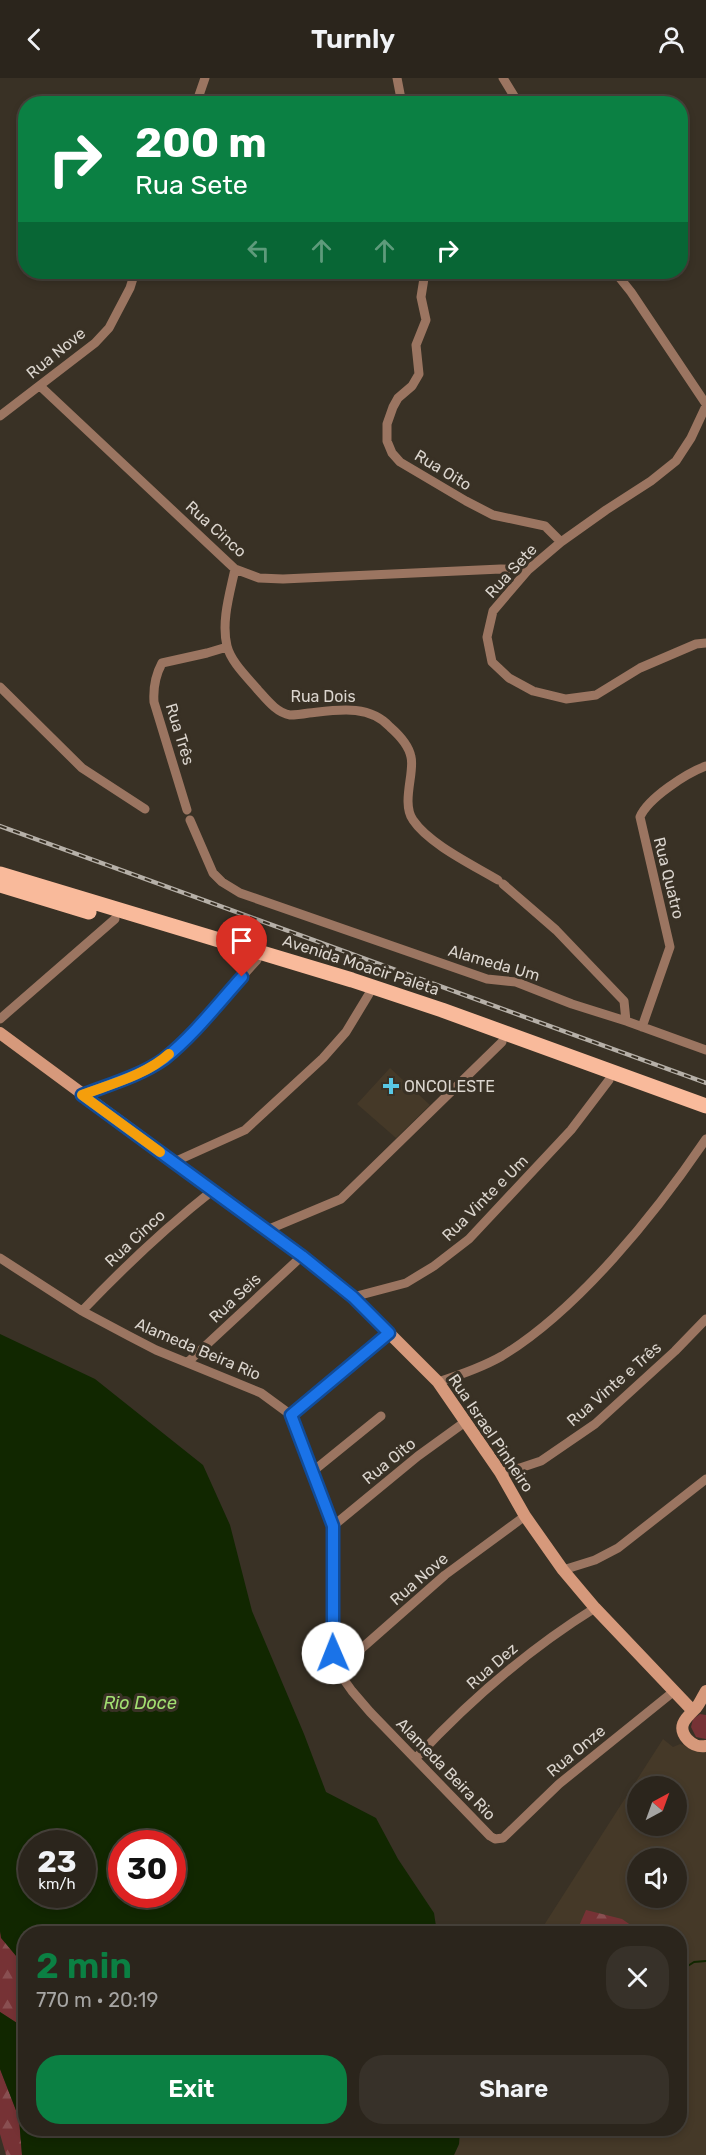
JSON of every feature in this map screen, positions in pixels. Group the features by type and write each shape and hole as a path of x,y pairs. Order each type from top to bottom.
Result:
{"main road":[{"name":"Avenida Moacir Paleta","path":"0,874 352,980 442,1010 706,1106"},
{"name":"Avenida Moacir Paleta","path":"0,885 369,994 706,1116"}],"street":[{"path":"199,96 206,78"},
{"path":"397,78 400,96"},
{"path":"502,78 514,96"},
{"name":"Rua Nove","path":"0,416 94,343 109,328 132,279"},
{"name":"Rua Oito","path":"424,279 421,297 426,320 416,345 419,374 416,381 398,398 387,424 387,441 392,453 400,462 466,501 493,515 545,526 561,542"},
{"path":"621,279 706,405"},
{"name":"Rua Cinco","path":"40,386 235,569 259,578 283,579 501,569 528,570"},
{"name":"Rua Sete","path":"706,405 691,438 676,461 651,481 561,542 528,570 493,611 487,637 492,662 509,678 533,691 566,699 596,695 640,668 696,644 706,643"},
{"path":"227,646 225,625 235,569"},
{"name":"Rua Três","path":"187,810 154,702 153,689 156,673 162,663 227,646"},
{"name":"Rua Dois","path":"227,646 234,661 272,705 289,715 362,711 376,715 389,725 402,740 411,757 408,793 411,819 438,844 501,882 556,930 624,1001 626,1021"},
{"path":"0,687 82,768 145,809"},
{"name":"Rua Quatro","path":"642,1027 670,947 640,817 644,807 657,795 697,769 706,766"},
{"name":"Alameda Um","path":"190,820 213,873 222,882 240,892 487,979 516,982 572,1004 706,1050"},
{"path":"0,1019 116,919"},
{"path":"82,1095 128,1078 162,1060 196,1028 257,960"},
{"path":"174,1162 245,1130 323,1058 346,1032 369,994"},
{"name":"Rua Israel Pinheiro","path":"0,1033 302,1256 353,1297 438,1382 500,1472 525,1516 563,1570 595,1608 673,1692 702,1703"},
{"path":"267,1230 341,1199 502,1042"},
{"name":"Rua Vinte e Um","path":"353,1297 406,1283 434,1266 469,1239 571,1130 609,1080"},
{"path":"438,1382 469,1372 502,1355 547,1322 622,1248 655,1209 706,1139"},
{"name":"Rua Cinco","path":"82,1311 153,1240 212,1191"},
{"name":"Rua Seis","path":"188,1362 302,1256"},
{"name":"Alameda Beira Rio","path":"0,1258 82,1311 156,1350 261,1393 291,1415 333,1526 333,1643 337,1670 370,1712 490,1836 495,1839 503,1838"},
{"name":"Rua Vinte e Três","path":"500,1472 541,1461 573,1440 618,1405 706,1319"},
{"path":"291,1415 389,1333"},
{"path":"312,1472 381,1416"},
{"name":"Rua Oito","path":"333,1526 418,1456 465,1422"},
{"path":"563,1570 595,1560 618,1548 706,1479"},
{"name":"Rua Nove","path":"337,1670 445,1575 525,1516"},
{"name":"Rua Dez","path":"416,1758 512,1668 559,1631 595,1608"},
{"name":"Rua Onze","path":"503,1838 559,1784 673,1692"},
{"path":"702,1703 684,1720 684,1734 692,1743 706,1746"}],"shaded area":[{"name":"ONCOLESTE","path":"390,1068 430,1105 396,1138 357,1104"},
{"path":"663,1739 673,1747 680,1744 706,1751 706,2155 454,2155 460,2136 687,2136 687,1926 543,1926 627,1795 627,1836 687,1836 687,1776 639,1776"}],"green space":[{"path":"700,1714 706,1715 706,1739 696,1737 691,1727 693,1719"},
{"path":"586,1910 622,1919 632,1926 579,1926"},
{"path":"0,1931 2,1938 18,1958 18,2022 0,2012"},
{"path":"0,2069 18,2115 18,2136 20,2136 22,2155 6,2155 0,2134"}],"water":[{"name":"Rio Doce","path":"0,1334 95,1379 203,1465 230,1525 252,1611 326,1792 376,1818 398,1859 434,1913 436,1926 18,1926 18,1958 1,1938 0,1931"},
{"path":"0,2012 18,2022 18,2115 0,2069"},
{"path":"20,2136 460,2136 454,2155 22,2155"}],"waterway":[{"path":"687,1966 694,1962 706,1961"}],"railway":[{"path":"0,826 706,1083"}],"slow traffic":[{"path":"160,1152 82,1095 128,1078 169,1054"}],"place":[{"name":"ONCOLESTE","path":"391,1086"}],"route":[{"path":"242,977 196,1028 162,1060 128,1078 82,1095 302,1256 353,1297 389,1333 291,1415 333,1526 333,1653"}]}
